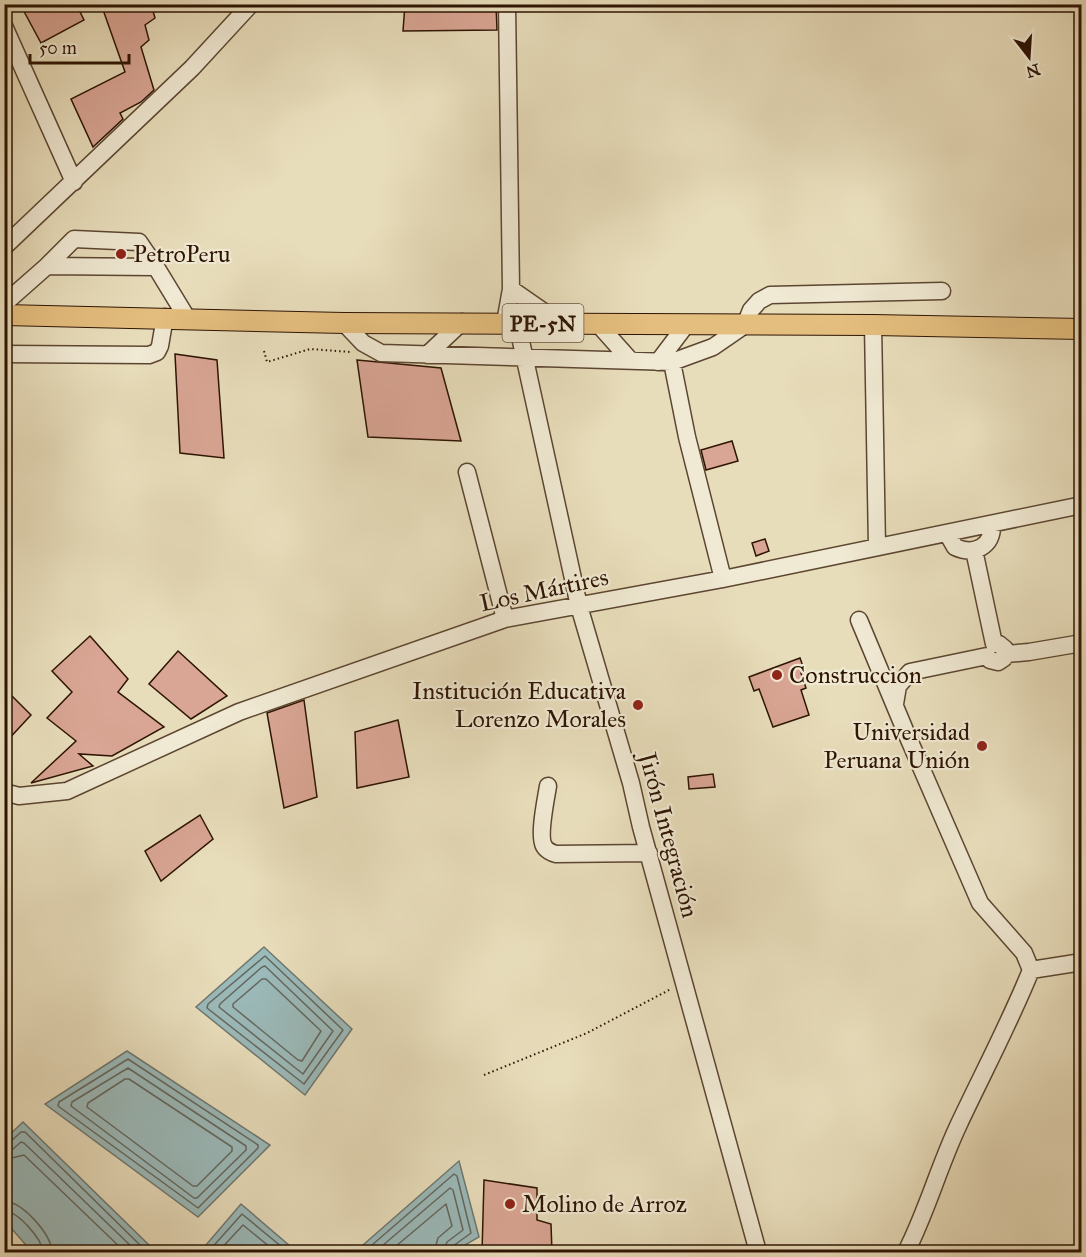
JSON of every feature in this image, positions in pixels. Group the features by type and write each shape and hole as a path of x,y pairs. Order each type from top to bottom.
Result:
{"main road":[{"name":"PE-5N","path":"4,315 344,323 873,325 1082,329"}],"street":[{"path":"4,248 192,68 251,4"},
{"path":"507,4 511,323"},
{"path":"4,26 74,182"},
{"path":"4,304 74,239 139,242 188,318"},
{"path":"47,266 156,267"},
{"path":"511,290 560,323"},
{"path":"344,323 363,343 381,353 665,362 713,347 745,325 751,310 759,301 770,295 942,291"},
{"path":"4,354 149,355 157,352 160,346 165,317"},
{"path":"427,355 462,322"},
{"name":"Jirón Integración","path":"511,323 525,358 579,606 631,783 758,1252"},
{"path":"598,324 631,361"},
{"path":"686,325 665,362 687,437 723,579"},
{"path":"873,325 877,547"},
{"path":"467,472 505,619"},
{"name":"Los Mártires","path":"4,792 19,796 67,791 239,712 505,619 723,579 1082,505"},
{"path":"947,533 955,547 966,551 974,550 989,542 992,524"},
{"path":"974,550 996,651"},
{"path":"860,620 980,903 1024,952 1031,970 1015,1010 958,1127 922,1222 906,1252"},
{"path":"895,705 898,686 910,672 996,651 1029,652 1082,643"},
{"path":"548,786 542,837 544,846 549,851 556,854 649,853"},
{"path":"1031,970 1082,962"}],"path":[{"path":"264,351 267,362 310,349 381,353"},
{"path":"484,1075 587,1033 684,982"}],"water":[{"path":"264,947 352,1029 305,1095 196,1007"},
{"path":"127,1051 270,1145 198,1217 45,1104"},
{"path":"23,1122 151,1247 145,1252 32,1252 5,1221 5,1139"},
{"path":"459,1161 479,1237 453,1252 355,1252"},
{"path":"241,1204 297,1252 200,1252"}],"building":[{"path":"20,4 76,4 84,20 41,43"},
{"path":"101,4 151,4 155,18 145,25 149,40 141,47 154,90 141,102 120,113 123,119 93,147 71,99 125,72"},
{"path":"405,4 496,4 497,30 403,31"},
{"path":"175,354 217,360 224,458 180,453"},
{"path":"357,360 441,368 461,441 368,437"},
{"path":"732,441 738,461 706,470 701,450"},
{"path":"765,539 769,551 756,556 752,543"},
{"path":"90,636 128,679 118,692 164,727 112,756 79,754 93,766 31,783 76,741 47,718 72,692 52,671"},
{"path":"178,651 227,696 191,719 149,684"},
{"path":"800,658 805,672 801,673 806,688 801,690 809,715 773,727 759,689 754,691 749,677"},
{"path":"4,688 31,715 4,744"},
{"path":"304,700 317,797 284,808 267,713"},
{"path":"398,720 409,777 357,788 355,732"},
{"path":"713,774 715,787 689,789 688,777"},
{"path":"200,815 213,839 161,881 145,851"},
{"name":"Molino de Arroz","path":"484,1180 537,1188 537,1220 551,1224 552,1252 482,1252"}],"place":[{"name":"PetroPeru","path":"121,254"},
{"name":"Construccion","path":"777,675"},
{"name":"Institución Educativa Lorenzo Morales","path":"638,705"},
{"name":"Universidad Peruana Unión","path":"982,746"},
{"name":"Molino de Arroz","path":"510,1204"}]}
